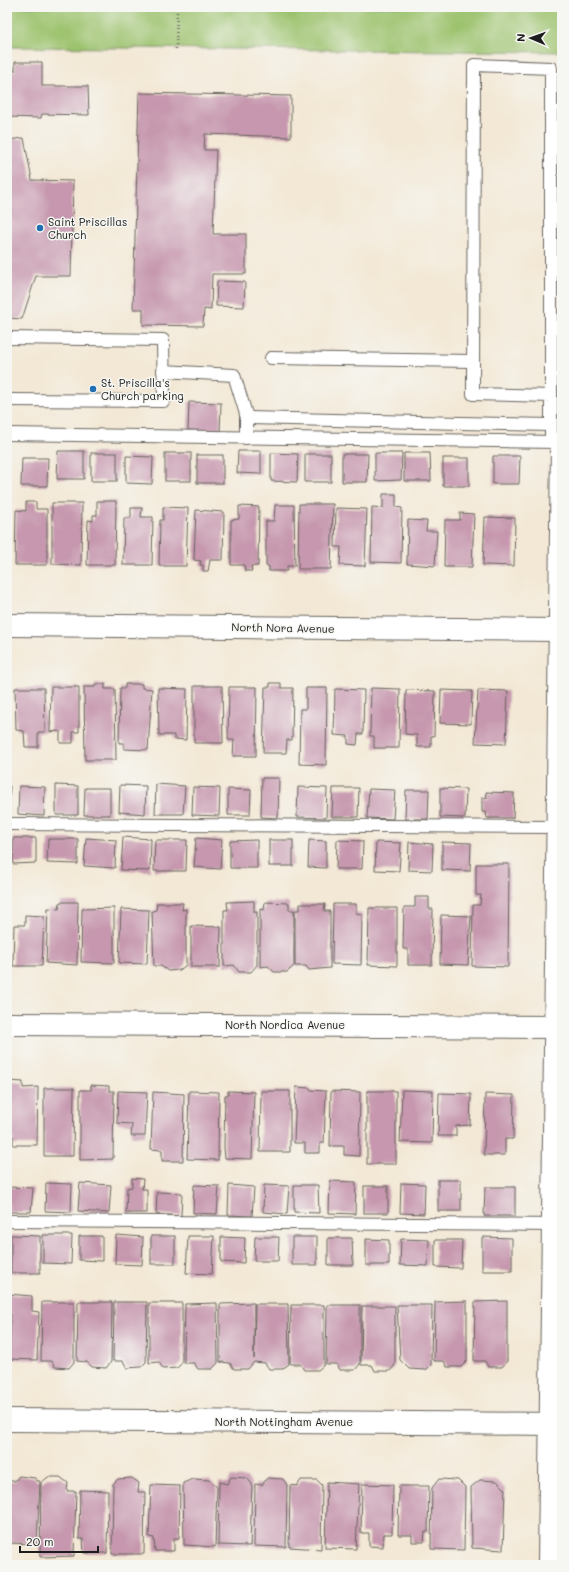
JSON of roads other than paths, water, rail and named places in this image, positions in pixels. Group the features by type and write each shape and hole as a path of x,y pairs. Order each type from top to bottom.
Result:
{"street":[{"path":"549,1565 556,1424 558,1225 558,827 560,630 555,437"},
{"name":"North Nora Avenue","path":"7,625 560,630"},
{"name":"North Nordica Avenue","path":"7,1024 559,1027"},
{"name":"North Nottingham Avenue","path":"7,1420 556,1424"}],"lane":[{"path":"551,396 472,394 474,65 551,68 551,396 555,437"},
{"path":"7,338 163,340 164,372 164,400 7,400"},
{"path":"271,358 473,361"},
{"path":"164,372 234,375 246,418 246,438"},
{"path":"246,418 555,437"},
{"path":"7,434 246,438 555,437"},
{"path":"7,824 558,827"},
{"path":"7,1221 558,1225"}],"place":[{"name":"Saint Priscillas Church","path":"40,228"},
{"name":"St. Priscilla's Church parking","path":"93,389"}]}
